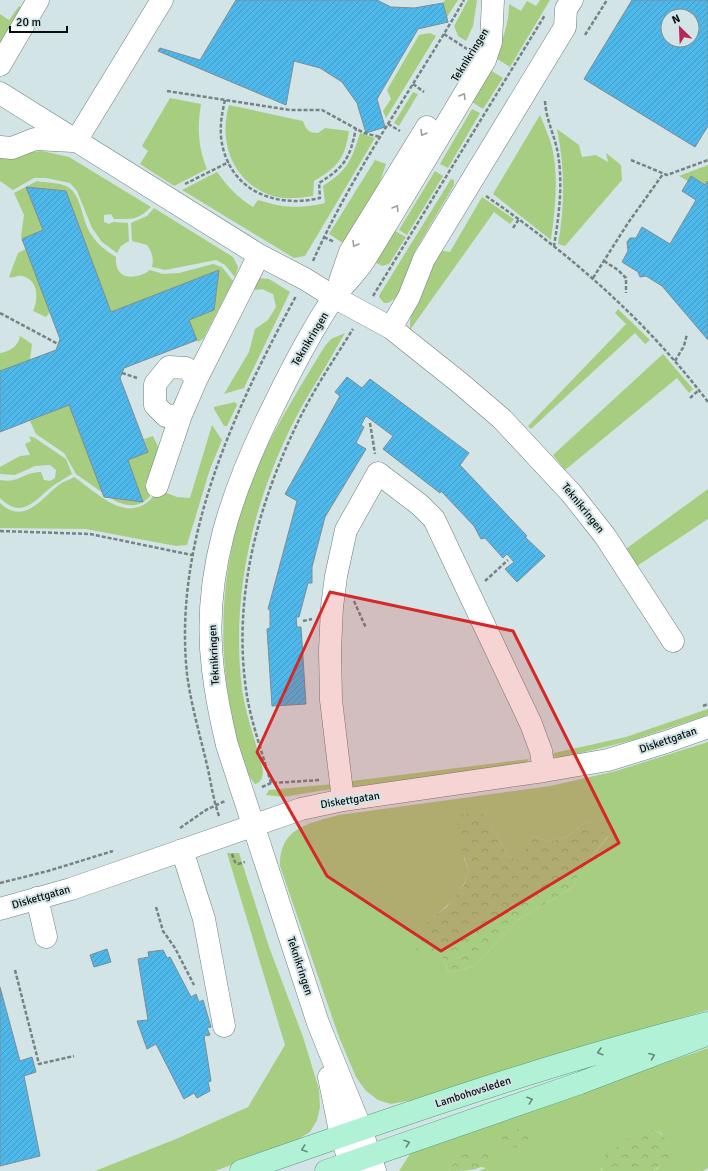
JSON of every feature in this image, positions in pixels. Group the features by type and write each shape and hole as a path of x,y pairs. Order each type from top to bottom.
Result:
{"main road":[{"name":"Lambohovsleden","path":"241,1171 351,1132 573,1059 708,1023"},
{"path":"326,1171 362,1165 708,1034"}],"street":[{"path":"0,65 38,0"},
{"path":"76,141 162,0"},
{"name":"Teknikringen","path":"362,1165 318,1023 242,794 218,709 212,668 211,626 217,558 225,524 237,485 252,448 287,378 334,298 364,261 485,60 491,42 493,0"},
{"path":"391,328 409,297 424,259 468,184 565,27 566,9 572,0"},
{"path":"0,93 162,196 259,255 305,279 334,298"},
{"path":"0,147 12,148 35,139 76,141"},
{"path":"157,486 181,415 197,378 259,255"},
{"name":"Teknikringen","path":"334,298 391,328 460,383 502,419 552,472 605,536 673,641"},
{"path":"181,415 166,416 155,405 155,384 169,367 186,368 197,378"},
{"path":"343,800 333,729 330,679 335,582 346,530 378,473 420,505 434,519 531,724 541,751 544,771"},
{"name":"Diskettgatan","path":"0,908 70,889 179,840 253,824 301,809 343,800 544,771 608,760 666,742 703,717"},
{"path":"179,840 204,919 224,1026"},
{"path":"36,898 46,937"}],"path":[{"path":"271,783 247,696 244,670 243,613 252,549 269,489 296,425 546,14"},
{"path":"413,84 424,92"},
{"path":"167,91 290,110 322,110 364,133 380,137"},
{"path":"224,100 220,122 221,138 229,162 237,176 251,189 267,197 285,202 307,201 320,198 319,183 337,172 348,157 356,128"},
{"path":"546,101 546,114 558,154 560,172 560,194 554,246"},
{"path":"388,124 400,131"},
{"path":"631,160 667,175 708,160"},
{"path":"162,196 229,162"},
{"path":"442,170 449,174"},
{"path":"593,278 628,223 663,174"},
{"path":"468,184 519,219 593,278 675,361 708,402"},
{"path":"513,228 519,219"},
{"path":"604,261 618,270 626,278 626,293"},
{"path":"0,313 58,344"},
{"path":"675,361 684,346 687,334"},
{"path":"690,398 699,390"},
{"path":"370,423 378,473"},
{"path":"0,531 90,534 192,555"},
{"path":"470,595 508,560"},
{"path":"703,717 708,704"},
{"path":"179,840 206,810 242,794 271,783 340,778"},
{"path":"0,883 48,871 120,849"},
{"path":"156,907 163,931 175,948 196,988 217,985"},
{"path":"15,970 39,1064 74,1056"}],"highlighted area":[{"path":"330,592 513,631 619,843 441,951 327,876 257,752"}],"green space":[{"path":"445,0 458,0 447,17 443,3"},
{"path":"468,0 477,0 473,26 466,41 458,36 454,26"},
{"path":"540,0 550,0 510,67 494,57 505,32 509,4 521,11 527,1 536,6"},
{"path":"19,6 25,13 0,51 0,14 9,20"},
{"path":"430,33 436,36 386,118 383,111 391,99 387,90 419,35"},
{"path":"487,68 503,78 483,109 472,102"},
{"path":"413,92 418,94 399,126 394,123"},
{"path":"170,98 201,104 199,137 207,169 174,186 140,164 148,151 142,146"},
{"path":"229,105 303,121 305,127 310,132 318,133 325,128 349,131 345,148 339,161 329,171 314,181 313,196 283,198 273,196 259,190 248,182 239,172 232,160 228,147 226,119"},
{"path":"472,109 480,113 448,168 440,164"},
{"path":"540,115 552,147 555,170 555,205 551,240 493,194"},
{"path":"557,129 579,145 582,157 596,155 608,162 606,153 621,165 622,180 565,246 558,244 563,201 563,172"},
{"path":"360,133 375,138 305,256 294,258 182,190 217,172 233,191 253,207 258,200 276,205 292,207 325,203 323,186 338,175 348,164"},
{"path":"42,151 69,157 151,207 139,217 131,219 114,219 111,214 104,215 104,222 109,224 113,222 128,223 129,241 121,246 117,253 102,242 92,228 77,191 70,183 46,178 34,178 13,190 0,181 0,155"},
{"path":"375,160 386,164 374,198 346,245 329,234"},
{"path":"708,165 708,181 705,185 691,176 688,181 679,176"},
{"path":"435,171 443,176 407,235 399,230"},
{"path":"451,179 454,180 454,185 415,251 404,284 397,297 388,303 384,303 379,297 380,294"},
{"path":"37,181 61,184 72,190 78,200 90,233 100,245 116,257 116,265 122,274 132,277 144,274 150,270 163,274 179,273 213,264 222,267 233,281 203,339 198,342 189,320 214,310 219,270 111,312 66,191 26,187 43,230 22,239 24,215 14,193"},
{"path":"482,197 514,219 510,224 494,212 410,330 410,320 415,299 437,250 450,252"},
{"path":"154,208 233,257 238,267 235,277 225,265 216,260 165,270 152,267 152,255 147,245 132,241 131,223 147,216"},
{"path":"395,231 406,237 389,264 382,266 371,260"},
{"path":"26,249 50,312 46,317 33,311 36,301 36,290 31,281 22,276 12,278 9,277 18,253"},
{"path":"258,278 269,279 290,292 244,388 224,394 249,352 255,329 268,320 276,307 273,294 262,289 248,291"},
{"path":"618,309 650,340 645,344 635,333 531,429 528,426 626,324 615,313"},
{"path":"345,333 302,406 285,439 259,507 250,543 243,579 239,652 244,699 263,771 262,778 255,784 242,761 232,716 227,684 224,651 224,618 226,585 231,552 238,520 248,489 276,430 325,346 331,339"},
{"path":"20,336 32,344 30,360 0,371 0,353 16,346"},
{"path":"663,354 693,389 689,393 677,378 565,470 553,455"},
{"path":"235,402 237,405 227,426 224,426 214,407"},
{"path":"69,405 103,493 76,474 64,453 36,434 30,421"},
{"path":"212,425 222,440 210,469 187,545 176,546 86,529 0,528 0,503 17,512 25,511 39,502 60,484 74,477 105,499 115,505 125,508 136,508 146,503 156,493 163,496 164,492 177,497 190,498"},
{"path":"29,436 35,438 66,459 72,474 54,485 37,500 26,507 14,507 7,504 0,498 0,480 6,481 17,479 35,472 41,472 44,480 50,481 55,478 56,470 50,465 35,466 15,475 0,474 0,467 20,456 30,455 25,444 31,441"},
{"path":"153,436 159,449 145,485 147,490 153,492 149,498 144,502 139,504 127,505 110,498 143,502 128,460 148,452 144,439"},
{"path":"708,489 708,519 634,568 623,551"},
{"path":"708,709 708,715 633,740 561,758 552,756 554,753 626,737"},
{"path":"708,742 708,1010 487,1076 423,1098 391,1104 378,1100 366,1091 356,1077 339,1037 280,866 281,853 290,835 307,825 339,815 550,786 616,771","holes":["587,821 608,837 588,861 572,888 518,920 474,966 449,973 440,953 432,917 445,908 455,898 463,886 469,872 464,858 490,822 508,857 522,860 532,836 550,842 568,836"]},
{"path":"529,759 526,763 352,787 352,781"},
{"path":"333,784 332,789 283,797 266,795 269,790"},
{"path":"480,812 490,822 508,857 521,860 532,836 550,842 568,836 587,821 608,836 588,861 572,888 518,920 474,966 449,973 440,953 417,952 413,939 432,917 447,907 464,885 469,872 458,836 457,815"},
{"path":"227,853 239,853 269,947 303,1037 319,1089 320,1107 317,1120 310,1132 295,1141 215,1171 95,1171 176,1139 248,1107 285,1045"},
{"path":"708,1048 708,1168 703,1171 654,1171 658,1168 668,1143 661,1133 651,1129 601,1169 602,1171 479,1171 486,1168 454,1162 449,1171 399,1171 410,1154 421,1148"},
{"path":"519,1128 528,1129 535,1132 535,1141 516,1147 505,1145 501,1137"},
{"path":"651,1129 663,1135 669,1145 671,1154 654,1171 602,1171 604,1156 634,1134"},
{"path":"471,1148 488,1151 491,1160 487,1164 473,1170 449,1171 454,1162"}],"building":[{"path":"236,0 377,0 391,7 414,8 443,3 448,22 418,29 377,99 385,127 366,133 357,103 342,82 320,68 294,61 286,105 158,51 160,48 200,60"},
{"path":"632,0 708,0 708,126 695,147 584,79"},
{"path":"691,176 705,185 708,181 708,340 662,286 646,276 640,277 638,272 622,262 628,251 627,242 630,238 636,238 642,227 670,244 696,200 682,191"},
{"path":"26,187 66,191 111,312 219,270 214,310 189,320 197,340 124,368 120,378 148,452 128,460 143,502 104,497 69,405 0,432 0,371 56,350 60,339 22,239 43,230"},
{"path":"347,377 362,388 370,379 469,453 460,465 527,536 525,537 545,556 517,582 505,569 514,562 507,554 503,558 485,538 481,539 474,526 441,491 440,493 383,449 393,436 366,416 361,425 364,427 356,443 366,449 325,517 312,567 312,583 308,583 299,617 296,617 297,627 301,627 306,704 272,706 267,629 270,628 270,610 268,609 297,501 285,494 340,396 335,392"},
{"path":"107,949 111,962 94,967 90,955"},
{"path":"163,950 167,958 170,957 191,997 196,994 199,1002 203,1000 211,1027 207,1028 210,1035 204,1036 211,1081 208,1082 210,1091 197,1098 194,1093 184,1099 156,1044 147,1049 137,1021 148,1020 138,959 149,957 148,952"},
{"path":"0,987 20,1061 32,1057 36,1072 24,1076 40,1156 0,1166"}]}
